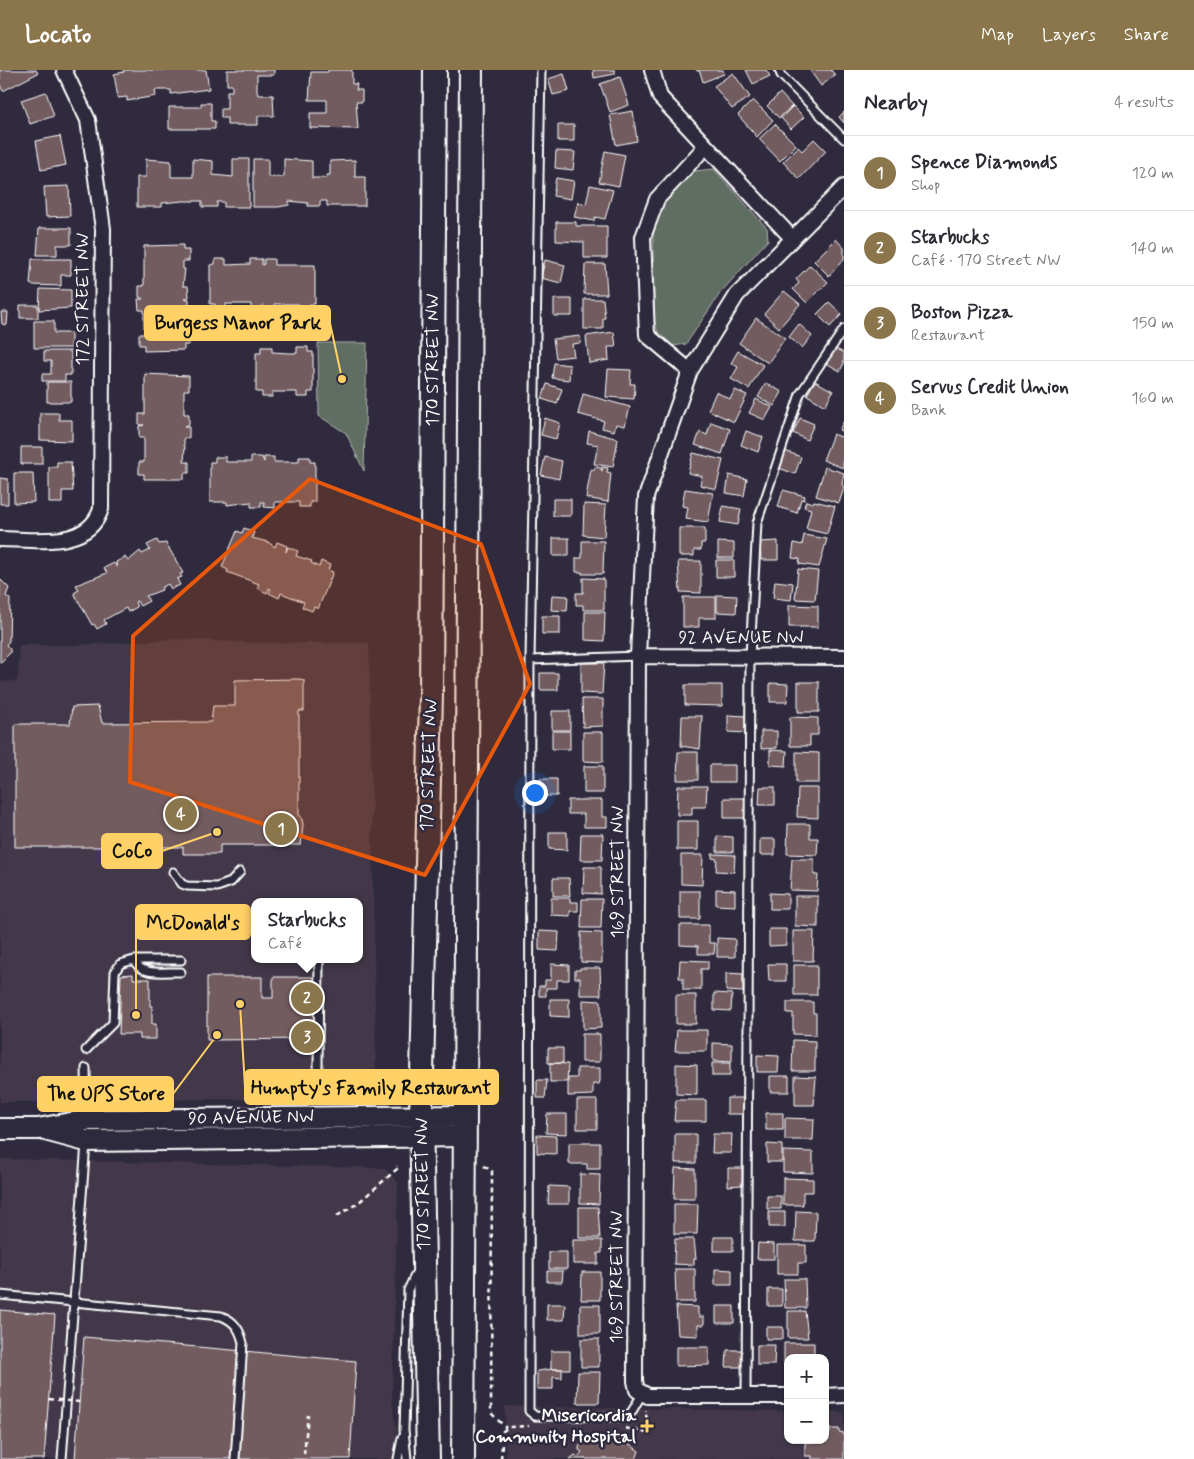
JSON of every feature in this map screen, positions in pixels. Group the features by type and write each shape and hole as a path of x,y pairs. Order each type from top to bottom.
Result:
{"main road":[{"name":"170 STREET NW","path":"428,1459 421,1126 431,695 435,70"},
{"name":"170 STREET NW","path":"463,1459 471,70"}],"street":[{"name":"172 STREET NW","path":"0,539 66,539 88,531 98,518 101,509 103,229 88,120 64,70"},
{"path":"652,70 660,97 792,238"},
{"path":"690,371 647,335 643,237 657,199 706,147"},
{"name":"169 STREET NW","path":"642,1394 637,1390 635,1381 638,656 646,497 690,371 737,295 844,187"},
{"name":"92 AVENUE NW","path":"638,656 844,657"},
{"name":"90 AVENUE NW","path":"0,1129 86,1130 465,1126"},
{"path":"642,1394 784,1396"},
{"path":"829,1396 844,1395"}],"lane":[{"path":"541,70 530,660 529,1411 535,1416 623,1417 631,1413 642,1394"},
{"path":"779,70 781,76 844,139"},
{"path":"746,1397 750,657 758,523 800,394 844,329"},
{"path":"530,660 638,656"},
{"path":"173,872 182,884 187,886 217,887 231,882 240,872"},
{"path":"86,1050 113,1023 116,968 120,964 134,960 181,960"},
{"path":"134,960 141,970 182,972"},
{"path":"318,1068 319,963"},
{"path":"62,1459 86,1130 86,1068"},
{"path":"407,1459 404,1430 408,1290 424,1253"},
{"path":"0,1295 221,1316 233,1322 240,1331 244,1344 235,1459"},
{"path":"398,1459 404,1430"}],"path":[{"path":"337,1216 358,1203 397,1169 395,1167 398,1166"},
{"path":"482,1166 492,1171 491,1413 506,1428"},
{"path":"48,1399 79,1402"},
{"path":"304,1454 308,1415"},
{"path":"501,1459 502,1433 506,1428 516,1426"}],"highlighted area":[{"path":"310,479 481,544 530,684 425,875 130,782 133,636"}],"shaded area":[{"path":"182,639 251,643 369,643 376,1074 358,1098 128,1100 116,1096 75,1095 66,1102 0,1102 0,682 18,681 19,645 78,645"},
{"path":"0,1159 384,1168 398,1182 392,1401 401,1459 0,1459"},
{"name":"Misericordia Community Hospital","path":"505,1406 784,1411 784,1444 829,1444 829,1411 844,1412 844,1459 506,1459"}],"green space":[{"path":"714,169 767,228 768,240 721,292 686,344 673,346 660,338 654,321 653,231 662,204 694,171"},
{"path":"318,343 367,343 364,471 346,433 319,416"}],"building":[{"path":"0,70 36,70 38,73 3,91 0,85"},
{"path":"123,70 206,70 209,89 171,94 171,90 155,90 156,96 127,101 127,97 118,98 114,74 124,72"},
{"path":"227,70 274,70 274,75 257,75 257,91 258,95 273,95 274,116 258,116 258,125 227,125 227,118 221,118 221,109 227,109 227,91 232,91 232,85 227,85"},
{"path":"328,70 352,70 352,84 357,84 356,90 362,90 362,102 356,102 358,129 310,128 310,113 327,113 327,100 309,100 311,72 328,72"},
{"path":"593,70 615,70 615,74 594,78"},
{"path":"696,70 723,70 724,74 703,82 700,72"},
{"path":"746,70 766,70 770,76 753,84"},
{"path":"814,70 831,70 835,75 821,86 811,72"},
{"path":"733,73 750,97 732,109 714,86"},
{"path":"564,74 569,91 553,95 548,79"},
{"path":"620,77 629,105 610,112 600,84"},
{"path":"46,92 54,116 30,124 21,100"},
{"path":"780,93 792,106 779,118 767,106"},
{"path":"753,100 773,120 757,137 738,115"},
{"path":"201,103 211,103 211,121 215,121 215,129 169,129 169,107 201,107"},
{"path":"793,106 804,117 791,129 781,118"},
{"path":"633,111 637,141 616,145 610,115"},
{"path":"844,112 844,123 839,117"},
{"path":"775,124 796,145 780,161 759,139"},
{"path":"558,125 574,125 574,141 558,141"},
{"path":"60,136 66,165 41,170 36,141"},
{"path":"814,139 826,151 799,179 783,162 798,147 802,151"},
{"path":"556,151 575,152 573,170 555,168"},
{"path":"605,151 625,155 619,186 599,182"},
{"path":"146,159 171,161 171,177 193,177 193,159 213,161 213,175 233,177 233,159 249,159 249,207 224,207 224,202 217,202 217,207 202,207 202,201 183,201 162,203 162,207 137,207 137,177 146,177"},
{"path":"253,159 268,159 268,177 284,177 284,159 312,161 312,178 327,178 327,175 330,175 330,161 355,160 355,177 365,177 365,206 327,206 327,201 320,201 320,206 308,206 308,203 289,201 289,205 278,207 253,207"},
{"path":"556,178 574,181 571,199 553,196"},
{"path":"590,185 613,190 605,219 595,217 594,221 574,217 578,202 586,204"},
{"path":"69,186 70,216 46,217 44,187"},
{"path":"556,222 576,222 576,226 607,226 607,258 584,258 584,242 556,241"},
{"path":"39,228 71,228 71,245 57,245 57,255 37,255"},
{"path":"836,239 844,248 844,259 829,276 814,261"},
{"path":"183,245 183,250 189,250 189,261 183,261 183,269 185,269 183,286 188,286 189,297 184,299 189,299 189,310 183,310 183,334 189,334 189,345 184,345 184,350 144,351 144,345 139,345 139,334 144,334 144,310 139,310 138,299 144,299 139,297 139,286 144,286 144,246"},
{"path":"32,259 71,259 71,275 61,275 61,286 32,285 30,284"},
{"path":"215,259 226,259 226,265 250,264 250,259 262,259 262,265 264,264 264,259 274,259 274,265 315,265 315,304 310,304 310,309 299,309 299,304 274,304 274,309 263,309 263,304 261,309 251,309 251,304 226,304 226,309 215,309 215,304 210,304 210,265 215,264"},
{"path":"545,260 565,265 561,283 541,278"},
{"path":"585,264 605,264 607,294 584,294"},
{"path":"810,265 828,282 807,303 793,289 799,283 796,279"},
{"path":"40,289 71,290 71,308 39,310"},
{"path":"784,291 800,304 779,328 764,314"},
{"path":"554,299 572,299 572,316 554,316"},
{"path":"584,299 603,299 605,318 603,318 603,329 584,329"},
{"path":"829,302 842,314 830,327 817,314"},
{"path":"20,305 38,305 38,318 20,318"},
{"path":"1,312 8,312 7,325 2,324"},
{"path":"756,318 785,338 768,363 739,343"},
{"path":"34,321 54,321 54,333 71,333 71,348 34,348"},
{"path":"799,324 812,336 802,348 789,337"},
{"path":"614,332 616,347 608,347 609,360 589,363 586,336"},
{"path":"580,336 581,343 572,344 574,356 556,358 553,339"},
{"path":"261,347 272,347 272,352 297,353 297,347 308,347 308,352 313,352 313,392 308,392 308,397 297,397 297,392 272,392 272,397 262,397 262,392 256,392 256,353 261,353"},
{"path":"834,348 844,353 844,363 840,371 826,363"},
{"path":"44,351 71,351 71,375 65,375 65,381 42,381 42,374 51,374 51,361 44,361"},
{"path":"738,351 763,365 749,389 731,379 738,367 731,363"},
{"path":"554,363 570,365 569,380 552,378"},
{"path":"608,369 631,370 630,384 635,384 634,399 606,397"},
{"path":"145,374 189,376 189,390 184,390 184,414 189,414 189,425 184,427 189,427 189,438 184,438 184,462 189,462 189,473 184,473 184,479 144,479 144,474 139,474 139,462 144,462 144,438 139,438 139,426 144,425 139,425 139,414 145,414"},
{"path":"815,381 833,391 825,406 807,395"},
{"path":"47,382 71,382 71,402 47,402"},
{"path":"766,383 782,392 774,406 758,397"},
{"path":"547,384 562,389 557,404 542,399"},
{"path":"735,390 747,395 734,422 708,410 716,392 730,399"},
{"path":"583,394 630,407 625,426 616,424 614,431 602,428 604,421 578,414"},
{"path":"756,399 772,407 765,420 749,413"},
{"path":"40,413 59,413 59,420 72,420 72,441 40,440"},
{"path":"545,418 560,423 556,439 541,435"},
{"path":"800,418 814,424 807,440 793,433"},
{"path":"844,421 844,432 839,430"},
{"path":"711,422 730,429 722,454 695,445 700,432 707,435"},
{"path":"589,431 618,439 613,467 594,464 598,445 587,443"},
{"path":"746,431 763,437 758,452 741,445"},
{"path":"833,434 844,438 843,468 823,460"},
{"path":"21,447 42,447 42,464 21,464"},
{"path":"785,451 801,457 795,474 779,468"},
{"path":"693,453 723,460 716,489 700,485 702,476 688,473"},
{"path":"215,457 226,457 226,462 251,462 251,457 262,457 264,462 264,457 274,457 274,462 299,462 299,457 310,457 310,462 315,462 315,502 310,502 310,507 299,507 299,502 275,502 275,508 264,507 264,502 261,502 261,507 251,507 251,502 227,505 227,502 210,502 210,462 215,462"},
{"path":"545,457 562,461 559,479 541,475"},
{"path":"57,462 71,462 73,491 62,491 62,503 49,503 49,467 57,467"},
{"path":"595,467 601,468 602,471 602,467 608,468 607,472 611,473 608,502 586,498 591,469 594,470"},
{"path":"825,467 844,473 842,484 844,488 839,503 816,496"},
{"path":"14,473 33,473 34,502 14,503"},
{"path":"729,475 747,479 744,496 726,493"},
{"path":"0,478 8,479 8,504 0,504"},
{"path":"685,489 713,493 708,522 686,519 688,507 682,506"},
{"path":"783,490 805,496 804,500 801,499 797,513 778,507"},
{"path":"553,499 571,499 571,516 553,516"},
{"path":"806,501 835,506 827,534 806,529 811,509 804,507"},
{"path":"584,504 606,505 604,537 583,535"},
{"path":"723,506 741,509 738,525 720,522"},
{"path":"244,528 254,532 252,538 268,542 275,547 277,542 287,546 286,552 288,547 298,551 296,556 312,561 311,563 319,567 321,561 330,565 328,570 333,572 318,609 314,607 312,611 302,607 304,602 281,593 279,598 269,593 271,589 269,588 267,593 257,588 259,584 227,572 228,570 222,567 237,531 242,533"},
{"path":"679,528 705,528 705,543 701,543 701,550 694,550 694,556 679,556"},
{"path":"804,535 827,539 819,567 799,564 800,559 792,558 794,543 802,545"},
{"path":"553,538 569,538 569,556 553,556"},
{"path":"157,540 159,544 166,543 183,573 180,574 182,577 177,579 180,585 171,589 168,584 161,588 162,590 146,596 149,601 140,606 137,601 135,602 137,607 128,612 126,608 104,620 106,624 97,629 94,624 92,625 74,593 79,590 76,585 107,573 104,568 114,563 117,567 116,562 125,557 128,561 140,551 142,554 150,550 147,545"},
{"path":"582,541 604,541 603,574 582,574 582,572 576,572 576,558 582,558"},
{"path":"778,541 778,560 761,560 760,542"},
{"path":"718,542 734,543 734,558 718,558"},
{"path":"716,560 734,560 734,577 716,577"},
{"path":"678,561 701,561 701,593 680,592"},
{"path":"798,569 818,571 815,600 795,599"},
{"path":"583,578 604,579 604,610 583,610 583,605 576,605 576,593 583,593"},
{"path":"0,579 9,588 6,596 10,599 9,641 6,645 10,649 10,653 0,663"},
{"path":"775,581 793,583 791,600 773,598"},
{"path":"552,595 568,596 567,611 551,610"},
{"path":"717,595 737,596 736,613 717,612"},
{"path":"683,597 716,597 716,618 699,618 699,627 683,627"},
{"path":"789,605 818,606 818,627 789,627"},
{"path":"585,612 605,612 604,641 585,640"},
{"path":"542,616 560,616 560,634 542,634"},
{"path":"581,663 604,663 602,694 581,693"},
{"path":"540,673 558,673 558,690 540,690"},
{"path":"235,680 304,680 304,711 299,711 299,816 301,816 303,824 301,845 220,845 220,854 183,854 183,847 15,847 15,724 70,724 72,707 98,706 102,723 211,722 213,706 235,706"},
{"path":"798,682 819,682 819,712 798,712"},
{"path":"770,683 788,684 787,702 770,702"},
{"path":"685,685 722,685 722,706 685,705"},
{"path":"582,699 603,699 603,726 583,727"},
{"path":"552,711 570,711 570,730 552,730"},
{"path":"728,715 746,716 746,733 728,732"},
{"path":"682,716 702,716 700,749 681,746"},
{"path":"790,717 818,718 818,735 810,735 810,746 790,746"},
{"path":"552,731 570,731 570,749 552,749"},
{"path":"761,731 777,731 777,748 761,749"},
{"path":"583,732 603,732 603,762 583,761"},
{"path":"770,750 787,751 786,766 770,765"},
{"path":"678,752 698,752 698,780 677,780"},
{"path":"796,752 819,753 819,783 796,783"},
{"path":"710,765 735,765 735,782 710,782"},
{"path":"584,766 603,766 603,793 584,793"},
{"path":"540,779 557,779 557,796 540,796"},
{"path":"678,786 707,786 706,807 692,807 692,815 677,815"},
{"path":"760,787 775,787 775,805 759,805"},
{"path":"798,788 818,788 818,818 797,817"},
{"path":"724,798 746,798 746,818 724,818"},
{"path":"568,800 602,800 602,817 607,817 607,827 584,827 584,814 568,814"},
{"path":"677,821 698,821 698,850 677,850"},
{"path":"788,824 810,824 810,838 818,838 817,855 787,854"},
{"path":"549,832 567,832 567,850 549,849"},
{"path":"581,834 603,834 602,860 580,860"},
{"path":"717,836 733,837 733,852 717,852"},
{"path":"760,839 775,839 775,855 760,855"},
{"path":"712,854 735,855 734,872 716,871 717,859 712,858"},
{"path":"681,855 703,855 702,885 681,884"},
{"path":"792,859 814,859 814,875 818,875 817,891 790,890"},
{"path":"584,867 601,867 601,894 583,893"},
{"path":"553,878 569,878 570,896 553,896"},
{"path":"716,889 735,890 735,906 716,905"},
{"path":"680,891 700,891 700,919 680,919"},
{"path":"770,893 788,894 788,909 770,909"},
{"path":"795,896 818,896 818,927 795,926"},
{"path":"551,898 570,898 570,902 578,902 578,911 570,911 570,916 551,915"},
{"path":"582,899 602,899 601,928 581,928"},
{"path":"680,925 709,925 709,943 715,943 714,954 698,954 698,946 680,945"},
{"path":"769,929 786,929 786,945 769,946"},
{"path":"539,931 559,932 558,951 539,950"},
{"path":"793,931 814,931 813,961 793,961"},
{"path":"581,932 602,933 602,963 581,962"},
{"path":"717,938 735,939 735,957 717,957"},
{"path":"680,960 708,961 708,969 701,969 701,990 683,990 683,978 679,978"},
{"path":"551,964 569,965 569,980 557,980 557,988 546,988 546,996 539,996 539,986 545,986 545,980 551,980"},
{"path":"768,964 786,964 786,981 769,981"},
{"path":"794,965 817,965 817,995 794,995"},
{"path":"580,968 600,968 601,995 580,995 580,978 575,978 575,970 580,970"},
{"path":"726,973 743,974 743,992 726,991"},
{"path":"133,974 133,979 150,979 150,1006 152,1006 152,1024 156,1024 156,1039 140,1039 140,1034 119,1034 121,975"},
{"path":"207,977 262,977 262,998 273,998 273,977 314,977 315,1039 207,1040"},
{"path":"714,993 732,994 731,1011 714,1010"},
{"path":"676,995 696,995 696,1024 676,1024"},
{"path":"550,999 569,999 569,1017 550,1016"},
{"path":"583,1000 601,1001 601,1028 583,1029"},
{"path":"787,1002 813,1002 813,1013 816,1013 816,1035 793,1034 793,1013 787,1013"},
{"path":"677,1030 707,1030 707,1051 675,1051"},
{"path":"582,1034 600,1034 600,1062 582,1062"},
{"path":"793,1040 815,1041 815,1071 792,1071"},
{"path":"713,1043 732,1044 732,1062 713,1061"},
{"path":"548,1048 563,1048 563,1063 548,1063"},
{"path":"757,1055 779,1056 778,1072 757,1072"},
{"path":"550,1063 568,1064 567,1082 550,1082"},
{"path":"712,1063 730,1063 730,1076 712,1076"},
{"path":"676,1064 697,1065 697,1095 676,1094"},
{"path":"577,1068 600,1068 600,1081 599,1084 593,1084 593,1095 568,1096 568,1078 577,1078"},
{"path":"770,1076 789,1076 789,1092 770,1092"},
{"path":"795,1076 816,1077 814,1105 795,1105"},
{"path":"537,1080 547,1080 545,1098 537,1098"},
{"path":"727,1098 743,1098 743,1114 727,1114"},
{"path":"577,1100 597,1100 597,1129 577,1129"},
{"path":"676,1100 706,1100 706,1121 674,1121"},
{"path":"766,1113 783,1113 783,1130 766,1130"},
{"path":"547,1114 567,1114 567,1134 546,1133"},
{"path":"785,1118 814,1119 813,1140 785,1140"},
{"path":"675,1134 696,1134 696,1163 675,1163"},
{"path":"713,1134 732,1134 731,1153 712,1153"},
{"path":"537,1135 556,1136 556,1154 537,1153"},
{"path":"569,1143 600,1143 600,1169 587,1169 587,1164 569,1164"},
{"path":"767,1144 782,1145 782,1162 767,1162"},
{"path":"783,1151 813,1152 813,1173 783,1172"},
{"path":"675,1168 695,1169 695,1199 674,1199"},
{"path":"728,1168 742,1168 742,1185 728,1186"},
{"path":"580,1174 600,1175 599,1204 580,1203"},
{"path":"783,1178 813,1179 813,1192 803,1192 803,1205 783,1205"},
{"path":"549,1186 569,1187 569,1204 548,1204"},
{"path":"767,1196 781,1196 781,1209 767,1209"},
{"path":"674,1204 698,1204 697,1234 674,1234"},
{"path":"579,1207 598,1207 600,1238 579,1238"},
{"path":"796,1211 816,1212 815,1241 795,1241"},
{"path":"769,1212 785,1212 785,1227 769,1227"},
{"path":"714,1237 733,1237 733,1251 714,1251"},
{"path":"675,1239 694,1239 696,1259 694,1259 694,1265 674,1264"},
{"path":"573,1240 602,1240 602,1253 598,1253 598,1264 573,1264"},
{"path":"758,1243 774,1244 774,1259 757,1259"},
{"path":"777,1245 806,1245 806,1263 798,1263 798,1274 777,1274"},
{"path":"549,1252 567,1252 567,1269 549,1269"},
{"path":"675,1269 695,1269 695,1302 676,1302"},
{"path":"715,1269 732,1270 732,1285 715,1285"},
{"path":"547,1271 563,1271 562,1282 547,1282"},
{"path":"582,1272 600,1272 600,1300 581,1300"},
{"path":"784,1279 805,1279 806,1308 785,1308"},
{"path":"768,1289 782,1289 782,1306 768,1306"},
{"path":"547,1304 565,1304 564,1320 547,1320"},
{"path":"580,1305 600,1305 600,1334 580,1334"},
{"path":"676,1306 698,1307 698,1314 700,1317 704,1317 704,1325 698,1325 698,1336 678,1335"},
{"path":"716,1306 734,1306 734,1323 716,1323"},
{"path":"0,1310 55,1315 44,1459 0,1459"},
{"path":"788,1311 805,1311 808,1338 788,1338"},
{"path":"766,1327 783,1327 783,1339 766,1339"},
{"path":"84,1337 356,1361 350,1459 75,1459"},
{"path":"581,1339 599,1339 599,1367 581,1367"},
{"path":"784,1343 814,1343 814,1354 784,1354"},
{"path":"757,1345 775,1345 774,1365 757,1365"},
{"path":"676,1347 709,1347 709,1365 676,1366"},
{"path":"727,1350 742,1350 742,1367 726,1367"},
{"path":"551,1351 570,1351 570,1369 551,1369"},
{"path":"562,1369 562,1378 553,1377 553,1389 537,1389 537,1371"},
{"path":"578,1372 600,1372 599,1403 577,1403"},
{"path":"830,1429 839,1429 839,1432 844,1433 844,1459 812,1459 812,1456 805,1456 805,1444 829,1444"},
{"path":"612,1431 622,1438 619,1443 623,1446 625,1442 639,1451 636,1459 570,1459 575,1455 578,1457 582,1452 579,1450 579,1447 587,1436 600,1442 606,1434 609,1436"}],"place":[{"name":"Burgess Manor Park","path":"342,379"},
{"name":"Servus Credit Union","path":"181,814"},
{"name":"Spence Diamonds","path":"281,829"},
{"name":"CoCo","path":"217,832"},
{"name":"Starbucks","path":"307,998"},
{"name":"Humpty's Family Restaurant","path":"240,1004"},
{"name":"McDonald's","path":"136,1015"},
{"name":"The UPS Store","path":"217,1035"},
{"name":"Boston Pizza","path":"307,1037"},
{"name":"Misericordia Community Hospital","path":"647,1426"}]}
